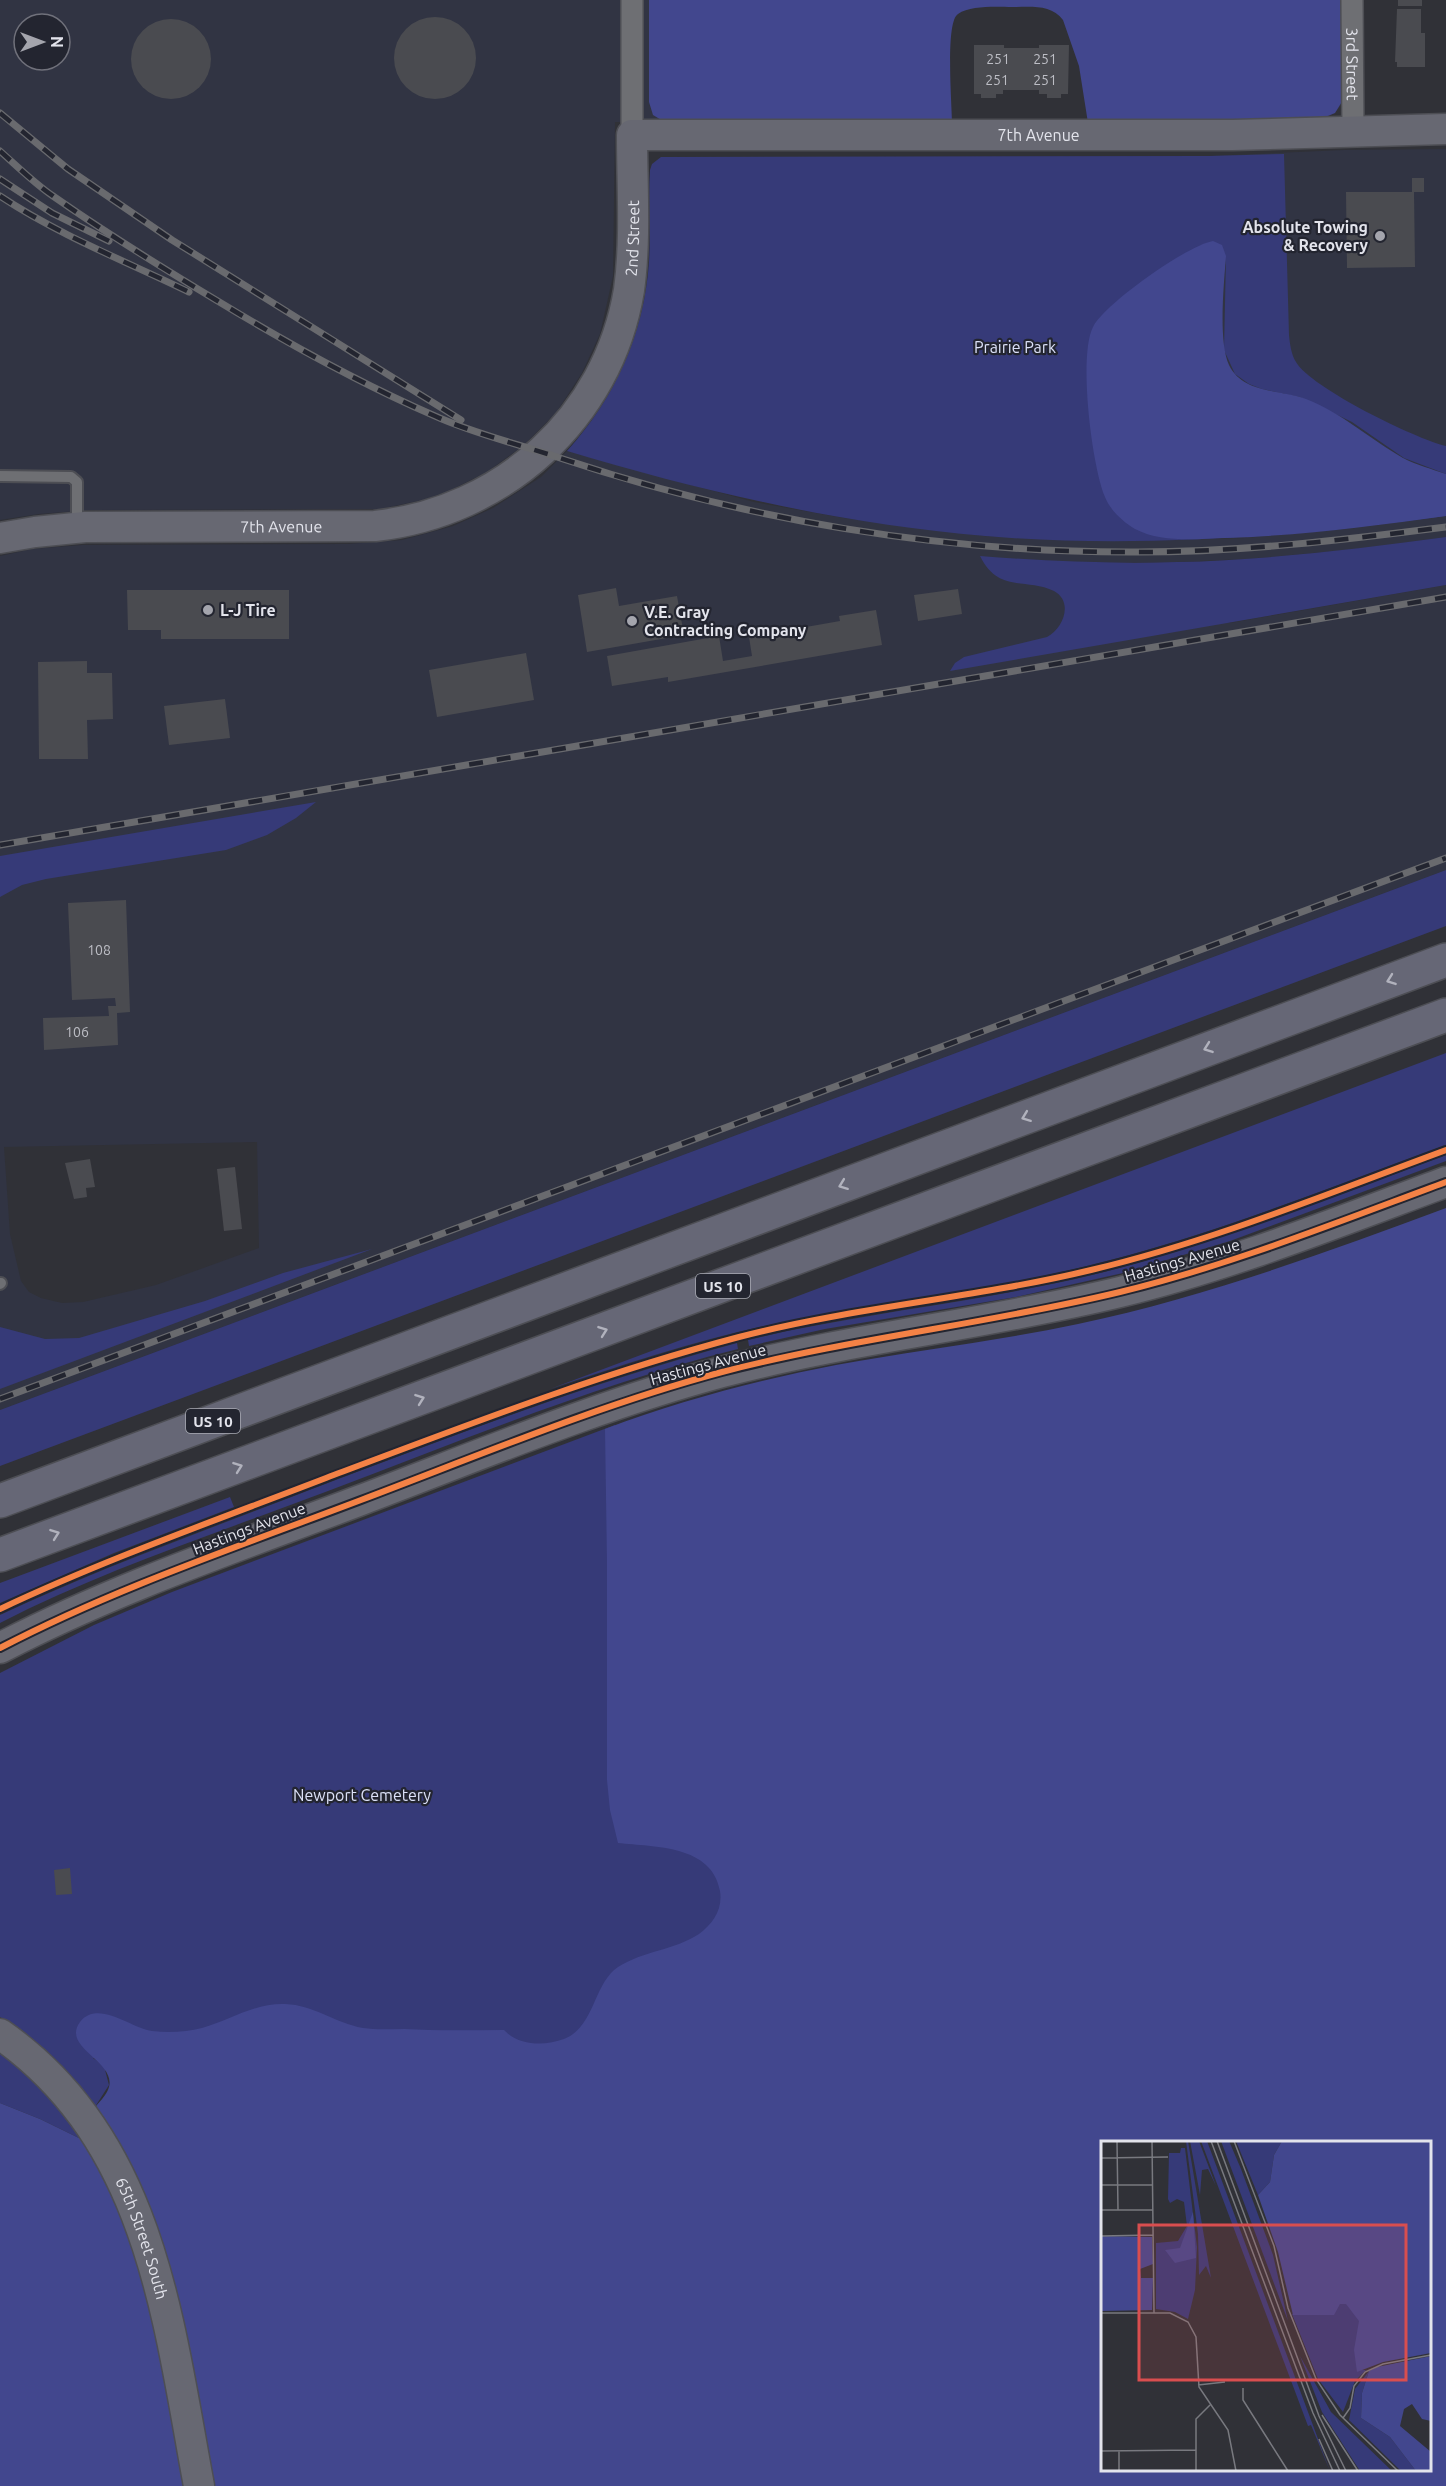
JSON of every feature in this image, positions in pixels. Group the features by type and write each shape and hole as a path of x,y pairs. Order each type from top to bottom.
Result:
{"highway":[{"name":"US 10","path":"0,1501 1446,960"},
{"name":"US 10","path":"0,1555 1446,1015"},
{"path":"0,1483 184,1414 426,1340"}],"street":[{"name":"2nd Street","path":"543,452 565,429 587,399 604,369 620,328 629,289 632,0"},
{"name":"3rd Street","path":"1352,0 1353,130"},
{"name":"7th Avenue","path":"632,135 1193,136 1446,129"},
{"name":"7th Avenue","path":"0,537 77,528 351,528 401,523 434,515 470,501 513,476 543,452"},
{"name":"Hastings Avenue","path":"0,1648 80,1610 169,1572 559,1426 670,1387 779,1358 1041,1309 1152,1284 1232,1261 1446,1182"},
{"name":"65th Street South","path":"0,2034 38,2064 75,2105 113,2163 133,2203 150,2247 161,2289 199,2486"}],"lane":[{"path":"0,476 71,477 76,482 77,528"}],"shaded area":[{"path":"0,0 1345,0 1341,105 1335,113 1327,117 1087,4 946,5 730,122 615,122 613,276 600,334 582,373 556,413 524,445 487,472 447,492 423,500 380,509 90,510 0,520"},
{"path":"649,0 1345,0 1343,100 1335,113 1323,118 1268,121 1088,123 1079,66 1063,20 1047,9 992,7 963,11 954,20 950,47 952,123 663,121 653,115 649,102"},
{"path":"1446,149 1446,479 1213,371 1209,156 1344,150"},
{"path":"1213,241 1222,245 1226,256 1224,342 1229,365 1235,374 1253,386 1296,396 1319,405 1403,458 1446,474 1446,516 1308,533 1179,539 1156,536 1135,529 1114,511 1107,502 1100,482 1088,412 1087,362 1093,327 1113,304 1148,277 1185,253"},
{"path":"567,451 754,502 844,518 984,536 1104,541 1244,538 1355,528 1446,516 1446,537 1368,548 1247,559 1085,562 1230,623 1446,585 1446,870 0,1410 0,556 32,549 82,545 348,544 402,540 453,526 493,508 541,477","holes":["257,1142 259,1248 156,1285 83,1302 62,1303 41,1298 29,1292 21,1281 10,1234 4,1147"]},
{"path":"1446,1208 1446,2486 211,2486 93,2110 108,2090 109,2078 105,2070 83,2047 76,2031 80,2022 96,2013 115,2017 152,2031 177,2032 213,2025 263,2006 285,2004 305,2007 363,2028 504,2030 525,2042 549,2043 564,2039 582,2025 603,1984 618,1967 638,1957 690,1939 709,1926 716,1915 721,1898 715,1876 706,1865 680,1851 618,1843 610,1810 607,1780 605,1429 690,1400 777,1377 1048,1330 1125,1313 1172,1301 1310,1257"},
{"path":"0,2103 85,2141 98,2162 148,2284 186,2486 0,2486"}],"green space":[{"name":"Prairie Park","path":"1284,154 1289,335 1294,359 1306,373 1342,398 1412,434 1446,446 1446,474 1404,458 1352,422 1300,397 1262,389 1249,384 1235,374 1224,350 1226,256 1213,371 1446,516 1274,535 1158,541 1043,540 985,536 932,531 826,515 722,493 567,451 584,431 613,387 634,339 646,289 649,262 650,170 652,164 661,157"},
{"path":"1446,537 1446,585 950,671 955,663 964,657 1047,637 1058,628 1064,615 1064,602 1054,591 1004,580 987,568 980,556 1054,561 1152,563 1211,561 1312,553"},
{"path":"316,802 296,818 267,835 226,850 46,879 22,885 0,897 0,856"},
{"path":"1446,870 1446,926 0,1466 0,1410"},
{"path":"1446,1053 1446,1145 1221,1227 1129,1255 1008,1283 754,1328 666,1352 550,1389"},
{"path":"1446,1155 1446,1161 1230,1241 1123,1273 1016,1297 825,1329 749,1346 748,1340 787,1331 1017,1291 1137,1263 1270,1220"},
{"path":"372,1249 0,1389 0,1327 45,1339 79,1338 205,1301 283,1273"},
{"path":"737,1343 738,1349 582,1396 162,1552 0,1623 0,1615 77,1581 312,1489 576,1392"},
{"name":"Newport Cemetery","path":"615,1425 755,1807 758,2048 93,2058 104,2066 109,2085 93,2110 73,2080 53,2057 30,2037 0,2017 0,1673 94,1625 172,1592"},
{"path":"230,1497 234,1507 114,1553 0,1603 0,1583"},
{"path":"0,2052 30,2075 85,2141 0,2103"}],"building":[{"path":"1398,0 1422,0 1422,6 1398,6"},
{"path":"1397,9 1421,9 1421,33 1425,33 1425,67 1397,67 1397,62 1395,62"},
{"path":"435,17 451,20 464,29 473,42 476,58 473,74 464,87 451,96 435,99 419,96 406,87 397,74 394,58 397,42 406,29 419,20"},
{"path":"171,19 186,22 199,31 208,44 211,59 208,74 199,87 186,96 171,99 156,96 143,87 134,74 131,59 134,44 143,31 156,22"},
{"path":"974,45 1039,48 1039,45 1069,45 1068,94 1061,94 1061,98 1047,98 1047,94 1039,94 1039,90 1003,90 1003,94 996,94 996,98 981,98 981,94 974,94"},
{"path":"1412,178 1424,178 1424,192 1412,192"},
{"name":"Absolute Towing & Recovery","path":"1346,192 1414,192 1415,267 1347,268"},
{"name":"V.E. Gray Contracting Company","path":"616,588 619,606 677,596 684,635 587,652 578,595"},
{"path":"958,589 962,614 918,621 914,595"},
{"name":"L-J Tire","path":"127,590 289,590 289,639 161,639 161,630 128,630"},
{"path":"876,610 882,645 668,682 668,677 612,686 607,656 719,636 723,661 752,656 749,637 840,621 839,616"},
{"path":"526,653 534,700 437,717 429,670"},
{"path":"87,661 87,673 112,673 113,719 87,720 88,759 39,759 38,662"},
{"path":"225,699 230,738 169,745 164,706"},
{"path":"126,900 130,1012 117,1013 118,1045 44,1050 43,1018 109,1016 108,1006 116,1006 115,998 72,1000 68,903"},
{"path":"90,1159 95,1187 86,1188 87,1197 74,1199 65,1163"},
{"path":"235,1167 242,1229 224,1231 217,1169"},
{"path":"70,1868 72,1894 56,1895 54,1870"}],"railway":[{"path":"0,113 68,169 172,240 461,420"},
{"path":"0,151 46,191 195,288 269,332 379,390 481,434 630,480 701,499 845,529 918,539 1064,551 1138,552 1254,548 1446,527"},
{"path":"0,179 52,213 109,241"},
{"path":"0,196 45,223 189,292"},
{"path":"0,845 1446,597"},
{"path":"0,1399 1446,858"}],"cycle path":[{"path":"0,1609 80,1573 203,1525 479,1421 634,1367 782,1327 1047,1280 1136,1258 1226,1231 1446,1150"},
{"path":"0,1648 88,1606 178,1569 540,1432 676,1385 771,1360 1120,1292 1203,1269 1284,1242 1446,1182"}],"place":[{"name":"Absolute Towing & Recovery","path":"1380,236"},
{"name":"L-J Tire","path":"208,610"},
{"name":"V.E. Gray Contracting Company","path":"632,621"}]}
